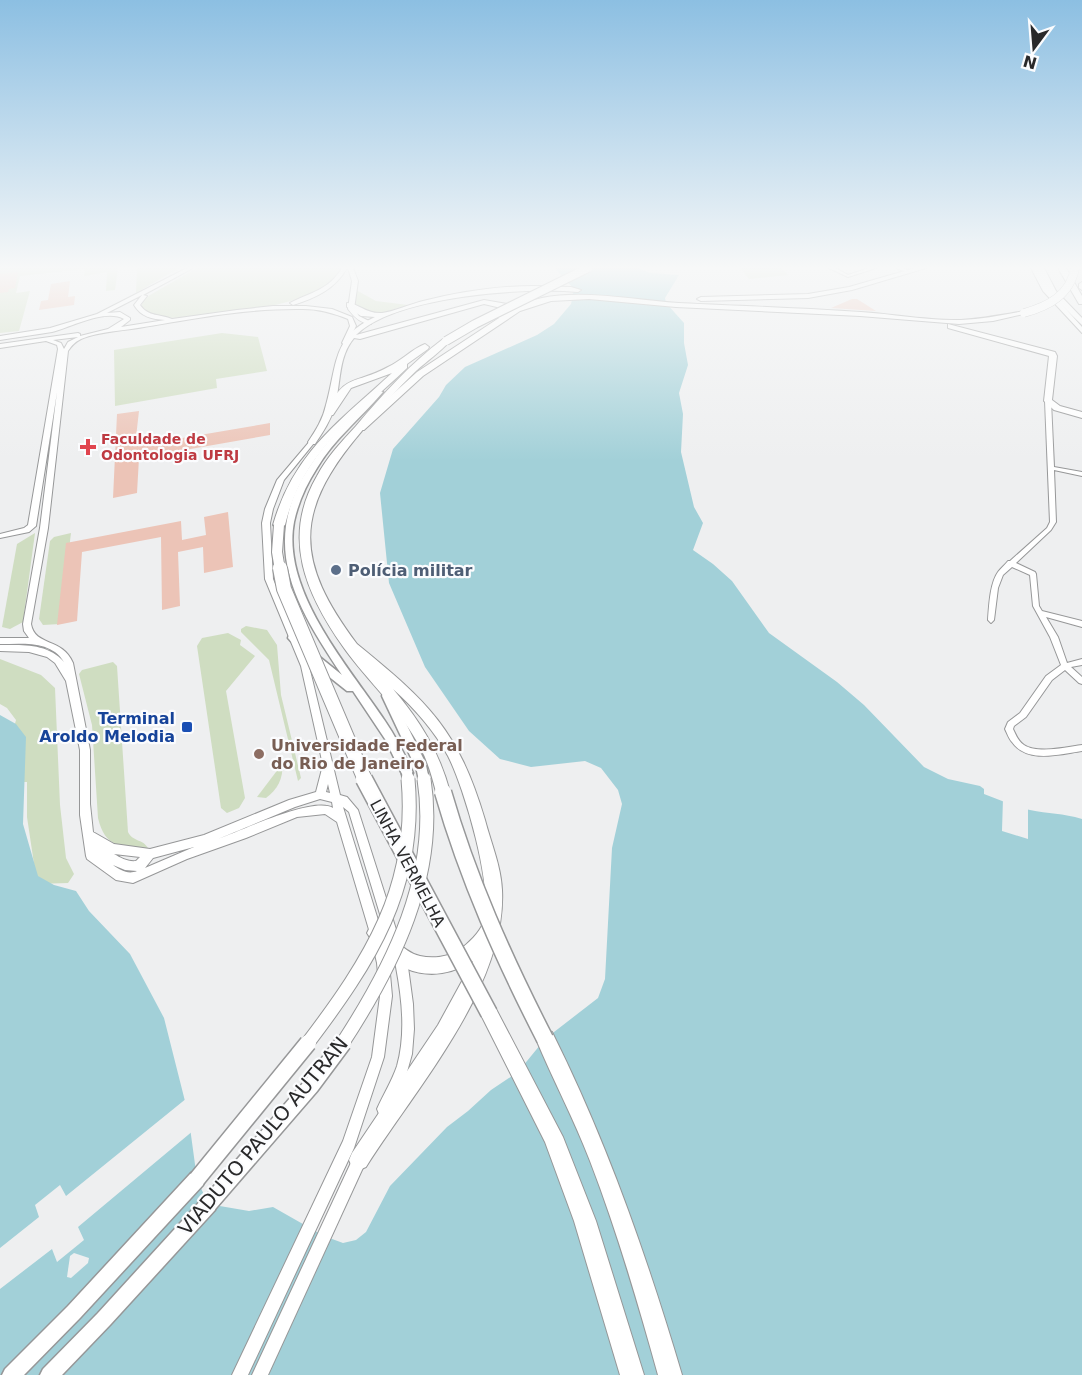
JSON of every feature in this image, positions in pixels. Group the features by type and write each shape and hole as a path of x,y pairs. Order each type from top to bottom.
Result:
{"highway":[{"path":"330,413 341,356 345,343 355,332"},
{"path":"341,356 360,335 370,332"},
{"name":"LINHA VERMELHA","path":"452,332 442,339 387,396 331,462 315,489 309,505 304,536 305,552 313,585 321,602 349,645 414,725 424,742 443,792 459,852 492,934 566,1078 616,1202 670,1375"},
{"name":"LINHA VERMELHA","path":"456,332 425,347 361,404 320,445 286,498 279,524 278,561 288,600 378,809 489,1013 529,1095 553,1137 585,1221 632,1375"},
{"path":"473,338 480,332"},
{"path":"473,338 482,332"},
{"path":"974,332 1047,352 1053,356 1051,406 1082,416"},
{"name":"LINHA VERMELHA","path":"352,437 413,380 473,338"},
{"path":"279,524 281,494 341,391 348,385 393,368 425,347"},
{"path":"349,645 384,673 430,720 446,740 463,772 490,865 494,890 486,947 471,987 436,1045 390,1110 356,1168"},
{"path":"376,933 398,955 427,966 454,963 477,947 491,920"}],"main road":[{"name":"LINHA VERMELHA","path":"396,374 340,434 313,467 297,498 289,536 290,568 300,597 322,639 363,698 398,754 407,773"},
{"path":"293,638 312,657 363,698"},
{"name":"VIADUTO PAULO AUTRAN","path":"49,1375 104,1319 208,1204 309,1087 357,1023 394,957 418,891 428,825 427,794 421,766 386,693"},
{"name":"VIADUTO PAULO AUTRAN","path":"11,1375 74,1312 197,1179 268,1095 351,986 365,963 398,892 410,830 410,790 407,773"}],"street":[{"path":"0,338 35,332"},
{"path":"2,345 99,332"},
{"path":"36,641 28,631 27,624 44,528 65,351 76,338 105,332"},
{"path":"345,343 350,332"},
{"path":"2,345 8,337"},
{"path":"0,536 30,528 61,349 60,345 55,342 29,341"},
{"path":"991,620 997,579 1051,526 1053,513 1051,406"},
{"path":"240,1375 338,1168 370,1086 383,1028 386,979 376,933 341,819 338,798 305,666 269,579 266,523 281,480 312,442"},
{"path":"1051,468 1082,474"},
{"path":"1010,564 1034,574 1035,598 1040,613 1054,637 1065,666 1082,681"},
{"path":"1040,613 1082,624"},
{"path":"0,641 36,641 53,647 64,655 69,663 70,679 83,734 89,850 91,856 110,871 120,876 133,878 184,855 296,813 319,809 334,812 341,819"},
{"path":"3,648 34,650 47,654 56,659 70,679"},
{"path":"1082,662 1065,666 1049,678 1023,715 1011,724 1009,729 1017,745 1031,752 1082,748"},
{"path":"317,796 327,776 329,760"},
{"path":"89,835 101,850 127,867 139,866 150,854 205,839 317,796 338,798 348,802 353,810 398,955 406,992 406,1054 398,1079 260,1375"}],"green space":[{"path":"222,333 258,337 267,371 216,379 217,388 115,406 114,350"},
{"path":"35,533 23,622 10,629 2,627 17,544"},
{"path":"71,533 60,624 43,625 39,619 50,541 54,537"},
{"path":"246,626 267,630 277,645 281,695 301,778 298,781 269,660 241,632 241,629"},
{"path":"228,633 241,640 240,645 255,656 226,691 245,798 239,808 227,813 221,808 197,646 202,638"},
{"path":"0,659 41,675 55,688 60,805 66,858 74,874 68,883 37,884 27,817 27,782 11,782 7,753 16,720 7,708 0,704"},
{"path":"113,662 117,666 128,832 148,848 116,844 105,835 98,818 92,725 79,674 82,670"},
{"path":"282,764 281,779 273,791 266,798 257,797"}],"water":[{"path":"541,332 684,332 688,365 679,393 683,414 681,452 694,507 703,523 693,550 732,581 769,633 837,682 864,705 924,767 948,779 980,786 984,789 984,794 1012,805 1082,819 1082,1375 0,1375 0,715 16,724 26,737 23,824 38,876 54,885 76,891 89,911 130,954 164,1018 188,1113 197,1179 208,1204 249,1211 273,1207 324,1236 343,1243 356,1240 366,1232 390,1186 447,1127 491,1090 518,1072 545,1039 598,998 605,979 612,848 622,804 618,790 601,768 585,761 531,767 500,759 469,731 425,667 389,583 380,493 393,449 439,397 446,385 465,367"}],"pier":[{"path":"1003,798 1028,806 1028,839 1002,831"},
{"path":"187,1098 194,1130 78,1227 84,1240 57,1262 52,1249 0,1289 0,1248 39,1217 35,1205 60,1185 66,1196"},
{"path":"74,1253 89,1258 88,1263 71,1278 67,1277 70,1256"}],"building":[{"path":"139,411 135,446 270,423 270,435 139,458 137,493 113,498 117,414"},
{"path":"228,512 233,567 204,573 203,547 178,552 180,606 162,610 161,537 82,552 77,621 57,625 66,543 181,521 182,540 206,535 204,517"}],"place":[{"name":"Faculdade de Odontologia UFRJ","path":"88,447"},
{"name":"Polícia militar","path":"336,570"},
{"name":"Terminal Aroldo Melodia","path":"187,727"},
{"name":"Universidade Federal do Rio de Janeiro","path":"259,754"}]}
